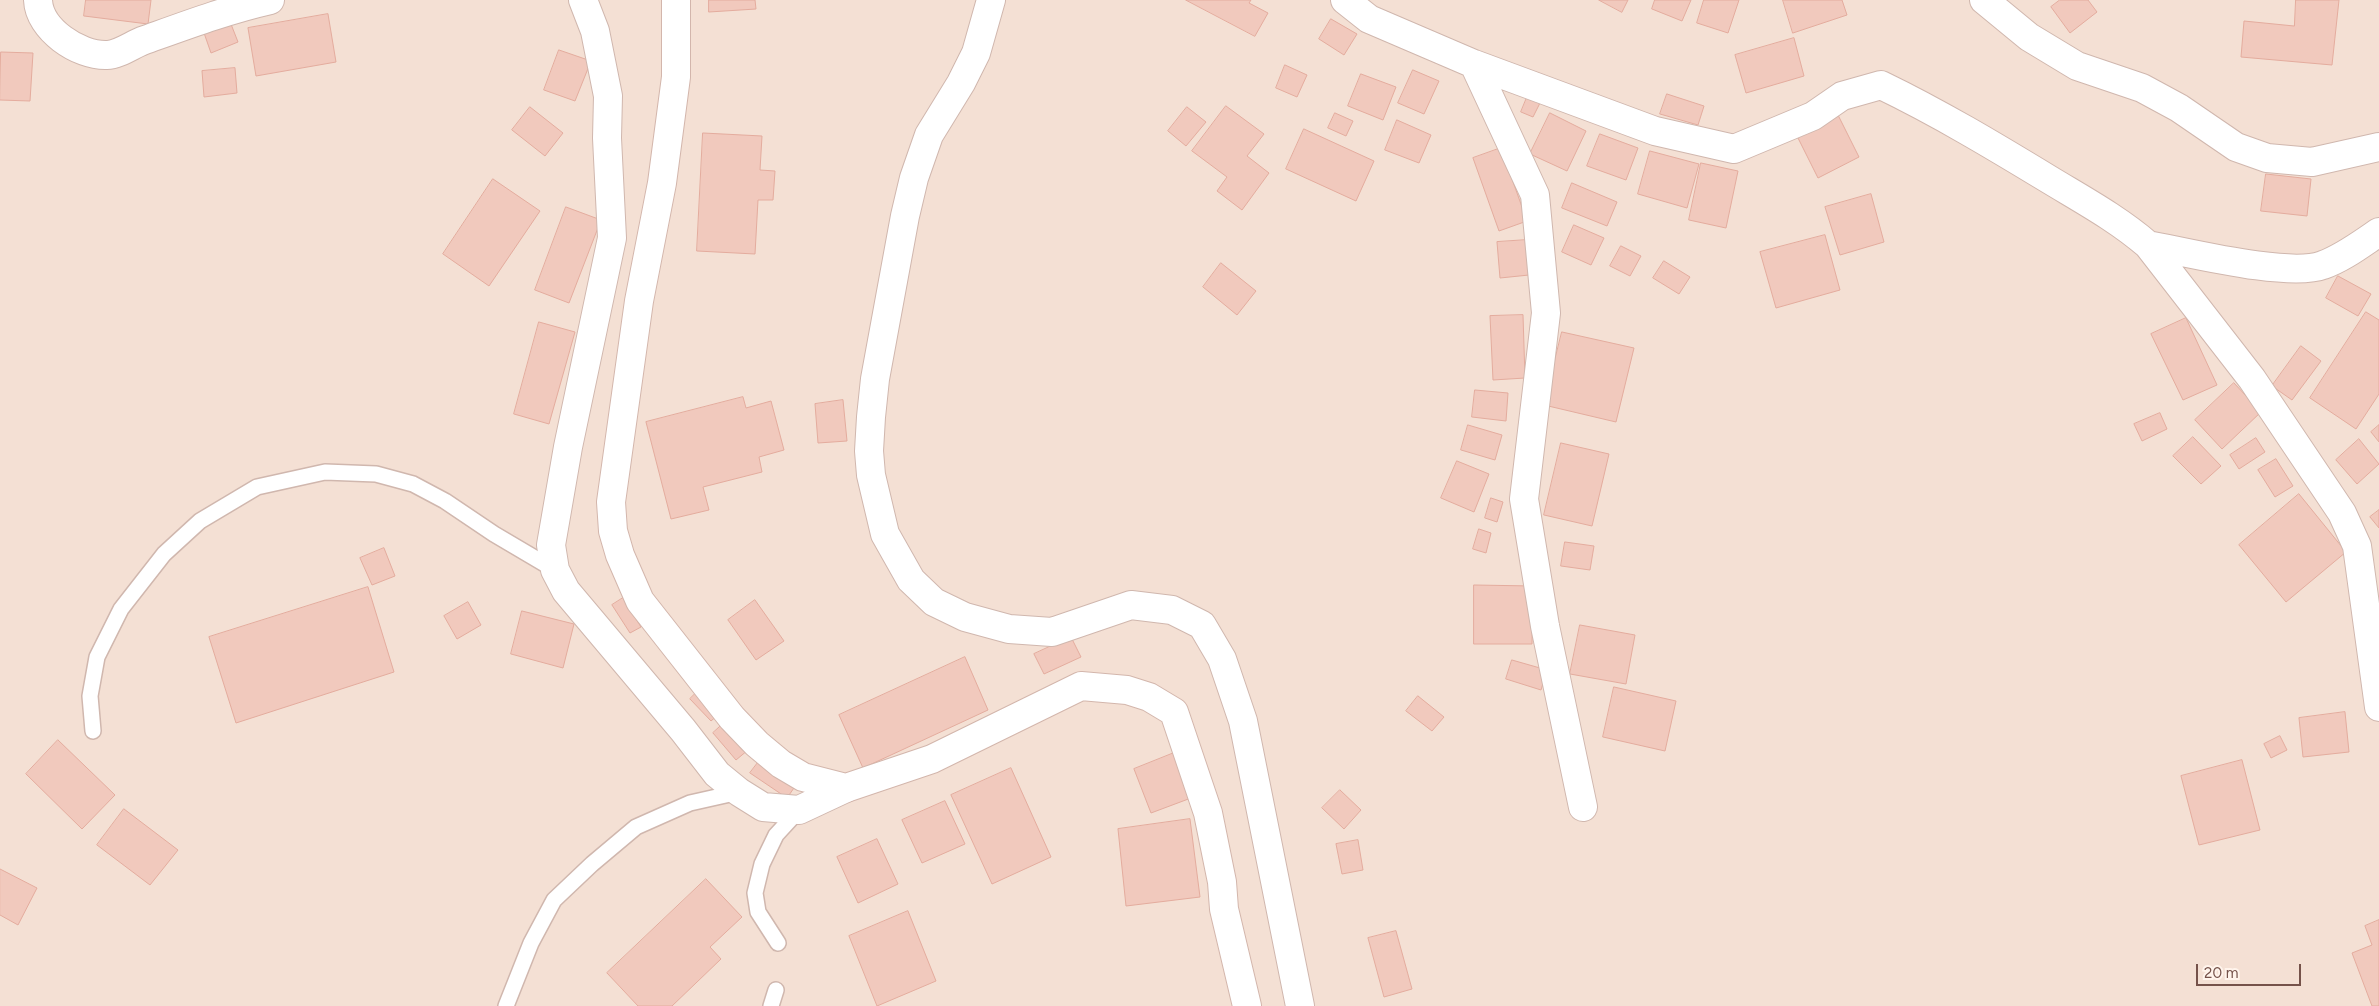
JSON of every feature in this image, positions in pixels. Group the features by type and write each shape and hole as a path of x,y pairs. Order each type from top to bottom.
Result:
{"street":[{"path":"38,0 38,11 47,24 61,37 82,51 108,56 140,42 241,6 270,0"},
{"path":"583,0 595,31 608,96 612,238 568,447 551,545 555,570 566,591 683,730 717,774 763,807 799,810 846,788 932,759 1081,686 1126,690 1149,697 1174,712 1200,785 1215,844 1224,909 1247,1006"},
{"path":"676,0 676,77 662,183 639,301 624,396 619,456 611,502 614,530 628,576 640,601 732,718 780,764 802,777 846,788"},
{"path":"991,0 976,53 961,84 929,135 914,178 905,216 874,379 870,417 870,467 885,534 911,580 934,602 965,617 1009,629 1052,632 1131,605 1172,610 1202,625 1222,659 1243,721 1300,1006"},
{"path":"1345,0 1369,18 1474,64 1655,131 1734,149 1813,116 1842,96 1881,85 1925,106 2127,227 2148,245 2252,379 2342,513 2357,546 2379,707"},
{"path":"1984,0 2029,37 2076,66 2142,88 2179,108 2236,146 2267,158 2312,162 2379,147"},
{"path":"1474,64 1535,195 1546,313 1524,499 1545,626 1583,807"},
{"path":"2148,245 2284,269 2322,266 2353,250 2379,232"}],"lane":[{"path":"93,731 90,696 97,657 121,609 164,554 200,521 257,487 325,472 376,474 414,484 445,501 494,534 555,570"},
{"path":"506,1006 531,943 554,900 592,864 636,827 690,803 740,792"},
{"path":"778,943 758,912 755,893 762,864 776,834 799,810"},
{"path":"771,1006 776,990"}],"shaded area":[{"path":"0,0 2379,0 2379,1006 0,1006"}],"building":[{"path":"86,0 151,0 148,24 84,16"},
{"path":"709,0 755,0 756,9 709,12"},
{"path":"1186,0 1251,0 1249,3 1268,13 1255,36"},
{"path":"1599,0 1628,0 1622,12"},
{"path":"1655,0 1691,0 1682,21 1652,9"},
{"path":"1704,0 1739,0 1728,33 1697,23"},
{"path":"1783,0 1842,0 1847,15 1793,33"},
{"path":"2060,0 2088,0 2097,12 2070,33 2051,7"},
{"path":"2296,0 2339,0 2332,65 2241,57 2244,21 2294,26"},
{"path":"328,14 336,62 256,76 248,28"},
{"path":"229,19 238,42 211,53 203,30"},
{"path":"1331,19 1357,34 1344,55 1319,39"},
{"path":"1794,38 1804,76 1746,93 1735,55"},
{"path":"559,50 591,61 575,101 544,90"},
{"path":"1,52 33,53 30,101 0,100"},
{"path":"1285,65 1307,75 1297,97 1276,88"},
{"path":"235,68 237,93 204,97 202,71"},
{"path":"1413,70 1439,81 1424,114 1398,103"},
{"path":"1361,74 1396,87 1383,120 1348,106"},
{"path":"1667,94 1704,106 1698,125 1660,114"},
{"path":"1528,95 1541,101 1533,117 1521,112"},
{"path":"1226,106 1264,134 1247,156 1269,173 1242,210 1217,191 1227,177 1192,151"},
{"path":"530,107 563,133 545,156 512,130"},
{"path":"1187,107 1206,122 1186,146 1168,131"},
{"path":"1836,111 1859,157 1818,178 1795,132"},
{"path":"1335,113 1353,121 1346,136 1328,128"},
{"path":"1550,113 1586,131 1567,171 1530,154"},
{"path":"1397,120 1431,135 1419,163 1385,150"},
{"path":"1304,129 1374,161 1356,201 1286,169"},
{"path":"703,133 762,136 760,170 775,171 773,200 758,200 755,254 697,251"},
{"path":"1600,134 1638,148 1626,180 1587,166"},
{"path":"1501,148 1527,221 1499,231 1473,158"},
{"path":"1650,151 1699,164 1687,208 1638,194"},
{"path":"1701,163 1738,171 1726,228 1689,220"},
{"path":"2266,174 2311,179 2307,216 2261,211"},
{"path":"493,179 540,211 489,286 443,254"},
{"path":"1572,183 1617,202 1607,226 1562,208"},
{"path":"1871,194 1884,242 1840,255 1825,207"},
{"path":"566,207 601,220 569,303 535,290"},
{"path":"1574,225 1604,238 1591,265 1562,252"},
{"path":"1825,235 1840,290 1776,308 1760,252"},
{"path":"1527,240 1529,275 1500,278 1497,242"},
{"path":"1621,246 1641,256 1630,276 1610,266"},
{"path":"1664,261 1690,277 1679,294 1653,278"},
{"path":"1221,263 1256,291 1237,315 1203,287"},
{"path":"2338,276 2371,294 2358,316 2326,298"},
{"path":"2366,312 2379,320 2379,394 2356,429 2310,398"},
{"path":"1523,315 1525,378 1493,380 1490,316"},
{"path":"2186,318 2217,385 2183,400 2151,334"},
{"path":"539,322 575,332 549,424 514,414"},
{"path":"1562,332 1634,348 1616,422 1544,405"},
{"path":"2301,346 2321,361 2292,400 2272,386"},
{"path":"2234,383 2261,412 2222,449 2195,420"},
{"path":"1475,390 1508,393 1506,421 1472,417"},
{"path":"743,397 746,408 771,401 784,450 759,457 762,472 703,487 709,510 671,519 646,422"},
{"path":"843,400 847,441 818,443 815,404"},
{"path":"2160,413 2167,429 2142,441 2134,424"},
{"path":"1468,425 1502,435 1495,460 1461,450"},
{"path":"2379,425 2379,442 2371,432"},
{"path":"2193,437 2221,466 2201,484 2173,456"},
{"path":"2256,438 2265,452 2239,469 2230,455"},
{"path":"2359,439 2379,464 2357,484 2336,460"},
{"path":"1561,443 1609,454 1592,526 1544,515"},
{"path":"2276,459 2293,486 2275,497 2258,470"},
{"path":"1457,461 1489,474 1474,512 1441,498"},
{"path":"2299,494 2346,552 2286,602 2239,545"},
{"path":"1491,498 1503,502 1497,522 1485,518"},
{"path":"2379,510 2379,528 2370,517"},
{"path":"1479,529 1491,533 1486,553 1473,549"},
{"path":"1565,542 1594,546 1590,570 1561,566"},
{"path":"384,548 395,576 372,585 360,558"},
{"path":"1474,585 1533,586 1532,644 1474,644"},
{"path":"368,587 394,672 236,723 209,637"},
{"path":"623,598 641,627 630,633 612,605"},
{"path":"755,600 784,641 756,660 728,620"},
{"path":"468,602 481,625 457,639 444,616"},
{"path":"522,611 574,624 563,668 511,654"},
{"path":"1580,625 1635,635 1626,684 1570,674"},
{"path":"1071,637 1081,657 1044,674 1034,654"},
{"path":"965,657 988,710 863,768 839,715"},
{"path":"1512,660 1547,670 1541,690 1506,679"},
{"path":"1614,687 1676,701 1665,751 1603,737"},
{"path":"697,692 719,714 711,721 690,699"},
{"path":"1418,696 1444,717 1432,731 1406,711"},
{"path":"2345,712 2349,752 2303,757 2299,718"},
{"path":"724,723 748,750 736,760 713,733"},
{"path":"2280,736 2287,750 2271,758 2264,744"},
{"path":"58,740 115,795 82,829 26,774"},
{"path":"1174,753 1191,798 1151,813 1134,769"},
{"path":"760,760 796,785 787,798 750,773"},
{"path":"2242,760 2260,830 2199,845 2181,776"},
{"path":"1011,768 1051,857 992,884 951,795"},
{"path":"1340,790 1361,810 1344,829 1322,808"},
{"path":"945,801 965,844 922,863 902,820"},
{"path":"124,809 178,850 150,885 97,845"},
{"path":"1190,819 1200,897 1126,906 1118,829"},
{"path":"877,839 898,884 858,903 837,857"},
{"path":"1358,840 1363,870 1342,874 1336,844"},
{"path":"0,869 37,888 18,925 0,915"},
{"path":"706,879 742,917 710,947 721,959 672,1006 638,1006 607,973"},
{"path":"908,911 936,981 877,1006 849,936"},
{"path":"2379,920 2379,1006 2372,1006 2352,953 2372,945 2365,926"},
{"path":"1396,931 1412,989 1384,997 1368,938"}]}
